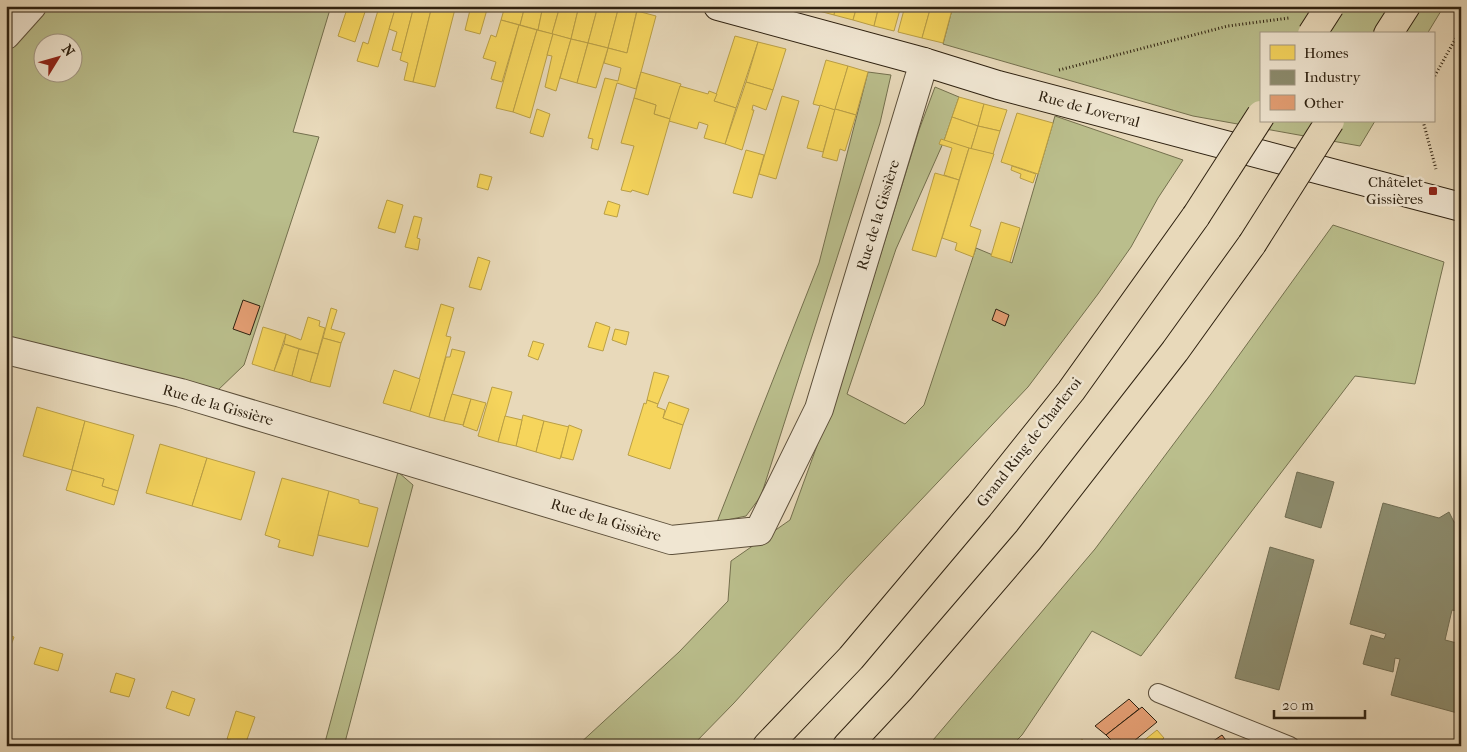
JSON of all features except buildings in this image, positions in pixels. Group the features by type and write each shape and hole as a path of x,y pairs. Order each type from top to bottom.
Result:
{"highway":[{"path":"1303,26 1330,6"},
{"path":"1389,32 1406,6"},
{"name":"Grand Ring de Charleroi","path":"766,746 851,658 979,506 1070,391 1196,216 1260,117"},
{"path":"847,746 901,688 1028,540 1175,351 1252,244 1329,122"}],"street":[{"path":"6,34 32,6"},
{"name":"Rue de Loverval","path":"718,6 924,62 998,85 1453,205"},
{"name":"Rue de la Gissière","path":"6,350 181,393 670,540 759,531 819,409 924,62"}],"lane":[{"path":"1158,693 1290,746"}],"path":[{"path":"1056,70 1228,26 1285,17 1303,26"},
{"path":"1434,77 1461,29"},
{"path":"1423,122 1453,205"}],"green space":[{"path":"42,6 331,6 293,132 319,137 244,365 216,392 6,336 6,46"},
{"path":"953,6 1444,6 1428,32 1260,32 1260,122 1374,122 1360,146 1193,116 943,44"},
{"path":"868,72 891,75 880,123 761,496 746,516 717,522 819,263"},
{"path":"935,87 959,97 944,141 896,249 847,394 905,424 924,405 976,248 1012,263 1055,116 1183,160 1158,198 1131,247 1028,387 847,578 734,703 692,746 577,746 679,652 728,601 731,561 790,520 822,432 832,412 919,130"},
{"path":"1333,225 1444,262 1415,384 1355,376 1141,656 1092,631 1022,735 1011,746 928,746 1095,549 1211,394"},
{"path":"398,472 413,485 344,746 324,746"}],"place":[{"name":"Châtelet Gissières","path":"1433,191"}]}
